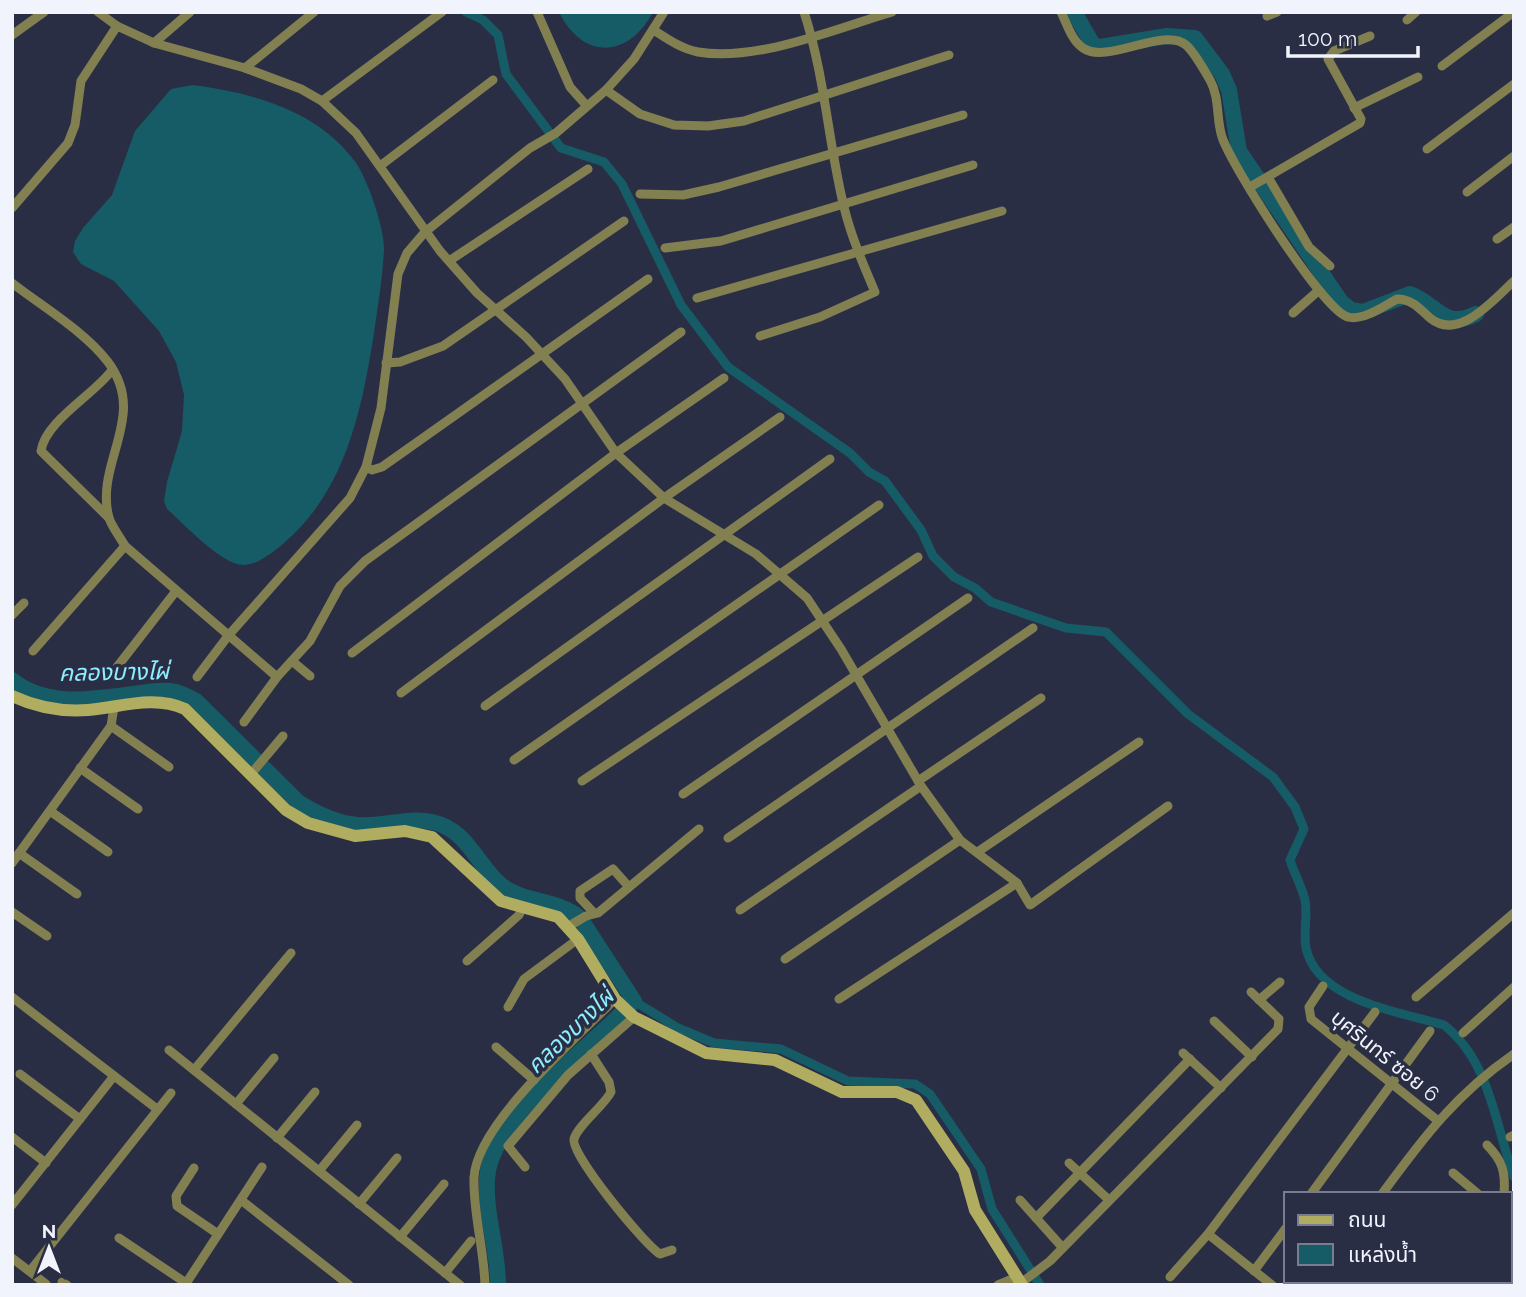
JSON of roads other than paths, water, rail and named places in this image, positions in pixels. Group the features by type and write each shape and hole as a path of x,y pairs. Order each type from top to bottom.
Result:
{"street":[{"path":"12,35 44,12"},
{"path":"98,12 117,26 154,43 245,68 301,89 323,102 356,133 425,232 495,310 542,354 616,453 664,498 782,573 807,598 920,784 960,840 979,851 1017,883 1030,905 1168,806"},
{"path":"154,43 190,12"},
{"path":"245,68 314,12"},
{"path":"323,102 442,12"},
{"path":"537,12 570,87 586,105"},
{"path":"197,677 228,636 349,498 366,467 381,408 398,274 408,253 425,232 530,148 556,133 606,90 655,31 664,12"},
{"path":"760,336 820,317 875,292 858,253 843,204 825,92 804,12"},
{"path":"655,31 680,47 726,54 775,46 892,12"},
{"path":"1061,12 1075,39 1087,51 1104,52 1170,41 1188,47 1213,86 1222,136 1318,291 1346,317 1356,318 1397,299 1404,299 1434,321 1450,326 1471,317 1514,281"},
{"path":"1267,16 1277,12"},
{"path":"1407,20 1416,12"},
{"path":"1442,66 1514,12"},
{"path":"12,208 68,144 75,125 81,81 117,26"},
{"path":"1252,185 1357,126 1361,119 1328,59 1334,51 1370,36"},
{"path":"606,90 640,114 674,125 708,126 744,121 825,92 949,55"},
{"path":"1354,108 1418,77"},
{"path":"380,166 493,80"},
{"path":"1427,149 1514,84"},
{"path":"640,194 682,194 719,187 963,115"},
{"path":"1467,192 1514,156"},
{"path":"665,248 721,241 973,165"},
{"path":"449,261 588,169"},
{"path":"1267,177 1309,247 1330,266"},
{"path":"697,298 1002,211"},
{"path":"386,363 410,359 443,346 624,221"},
{"path":"1497,239 1514,227"},
{"path":"366,467 372,470 382,467 648,279"},
{"path":"12,283 97,349 112,370 122,391 125,408 108,477 109,518"},
{"path":"1293,313 1318,291"},
{"path":"244,722 277,677 310,641 340,586 365,561 681,332"},
{"path":"112,370 58,424 45,439 41,451 109,518 125,546 277,677"},
{"path":"352,653 616,453 723,378"},
{"path":"401,693 664,498 780,417"},
{"path":"485,706 830,459"},
{"path":"514,760 879,505"},
{"path":"33,651 125,546"},
{"path":"582,781 918,557"},
{"path":"110,676 176,591"},
{"path":"683,794 968,598"},
{"path":"12,614 24,603"},
{"path":"728,838 1032,628"},
{"path":"292,661 310,676"},
{"path":"12,696 29,704 57,709 170,702 186,709 253,773 286,810 331,831 355,836 405,831 432,837 501,901 558,917 582,919 629,887 699,829"},
{"path":"740,910 1041,698"},
{"path":"12,863 111,726 114,707"},
{"path":"111,726 169,767"},
{"path":"253,773 283,736"},
{"path":"979,851 1139,742"},
{"path":"80,768 138,809"},
{"path":"50,811 107,852"},
{"path":"785,959 960,840"},
{"path":"19,853 77,894"},
{"path":"508,1007 524,979 578,939 582,919 580,891 612,869 629,887"},
{"path":"839,999 1017,883"},
{"path":"467,961 519,915 522,908"},
{"path":"12,912 47,936"},
{"path":"1416,997 1514,913"},
{"path":"578,939 625,1008 706,1053 729,1058 775,1060 842,1092 906,1094 916,1100 964,1171 975,1210 1022,1281"},
{"path":"194,1070 290,953"},
{"path":"1259,1000 1280,982"},
{"name":"บุศรินทร์ ซอย 6","path":"1323,986 1309,1007 1311,1018 1437,1120"},
{"path":"1463,1033 1514,987"},
{"path":"998,1285 1022,1281 1042,1268 1252,1056 1280,1023 1251,992"},
{"path":"12,997 157,1109"},
{"path":"525,1167 508,1146 568,1075 591,1054 625,1008"},
{"path":"485,1285 474,1177 480,1156 509,1107 534,1080 625,1008"},
{"path":"1170,1277 1209,1234 1374,1012"},
{"path":"1214,1021 1252,1056"},
{"path":"1312,1192 1430,1031"},
{"path":"496,1047 534,1080"},
{"path":"169,1050 460,1285"},
{"path":"591,1054 609,1082 611,1092 575,1136 574,1147 601,1189 647,1245 660,1254 673,1250"},
{"path":"1383,1192 1437,1120 1473,1086 1514,1054"},
{"path":"1036,1218 1080,1174 1187,1056 1221,1088"},
{"path":"236,1104 274,1058"},
{"path":"20,1073 80,1119"},
{"path":"13,1204 114,1076"},
{"path":"277,1138 315,1092"},
{"path":"30,1271 171,1093"},
{"path":"319,1171 357,1125"},
{"path":"12,1137 46,1163"},
{"path":"1487,1145 1501,1159 1504,1192"},
{"path":"359,1203 397,1158"},
{"path":"1069,1163 1109,1200"},
{"path":"119,1238 186,1284 262,1167"},
{"path":"194,1168 176,1196 177,1206 218,1234"},
{"path":"1453,1173 1476,1192"},
{"path":"400,1237 444,1184"},
{"path":"241,1200 349,1285"},
{"path":"1020,1200 1062,1247"},
{"path":"1254,1270 1284,1230"},
{"path":"1209,1234 1272,1285"},
{"path":"445,1273 471,1241"},
{"path":"12,1258 46,1284"}],"water":[{"path":"559,12 653,12 632,38 606,48 593,46 580,39"},
{"path":"193,85 262,99 304,118 341,145 361,171 374,204 384,248 364,390 348,447 337,473 323,499 284,543 260,560 243,565 225,558 204,543 167,509 164,501 167,482 182,431 184,395 176,362 159,331 114,281 81,264 73,252 75,241 83,228 112,195 135,131 171,89"}],"waterway":[{"path":"466,12 483,20 498,35 506,74 561,148 604,162 622,184 681,305 728,367 850,453 869,472 885,481 921,530 933,556 954,577 975,588 991,602 1066,628 1106,632 1188,714 1273,777 1295,807 1304,829 1290,860 1305,900 1305,942 1313,966 1326,981 1343,992 1384,1009 1444,1025 1459,1040 1472,1056 1481,1075 1514,1177"},
{"path":"1074,12 1093,45 1100,47 1167,36 1195,38 1222,74 1229,90 1239,151 1341,302 1351,310 1363,312 1410,294 1448,317 1456,319 1476,314"},
{"name":"คลองบางไผ่","path":"12,680 25,689 55,698 87,699 160,691 181,694 196,701 305,806 326,817 349,824 423,821 445,826 464,840 502,886 521,895 561,907 580,918 634,1001 524,1107 506,1131 493,1155 487,1192 498,1285"},
{"path":"634,1001 678,1028 714,1043 781,1049 848,1081 915,1084 930,1094 981,1169 992,1209 1040,1285"}]}
